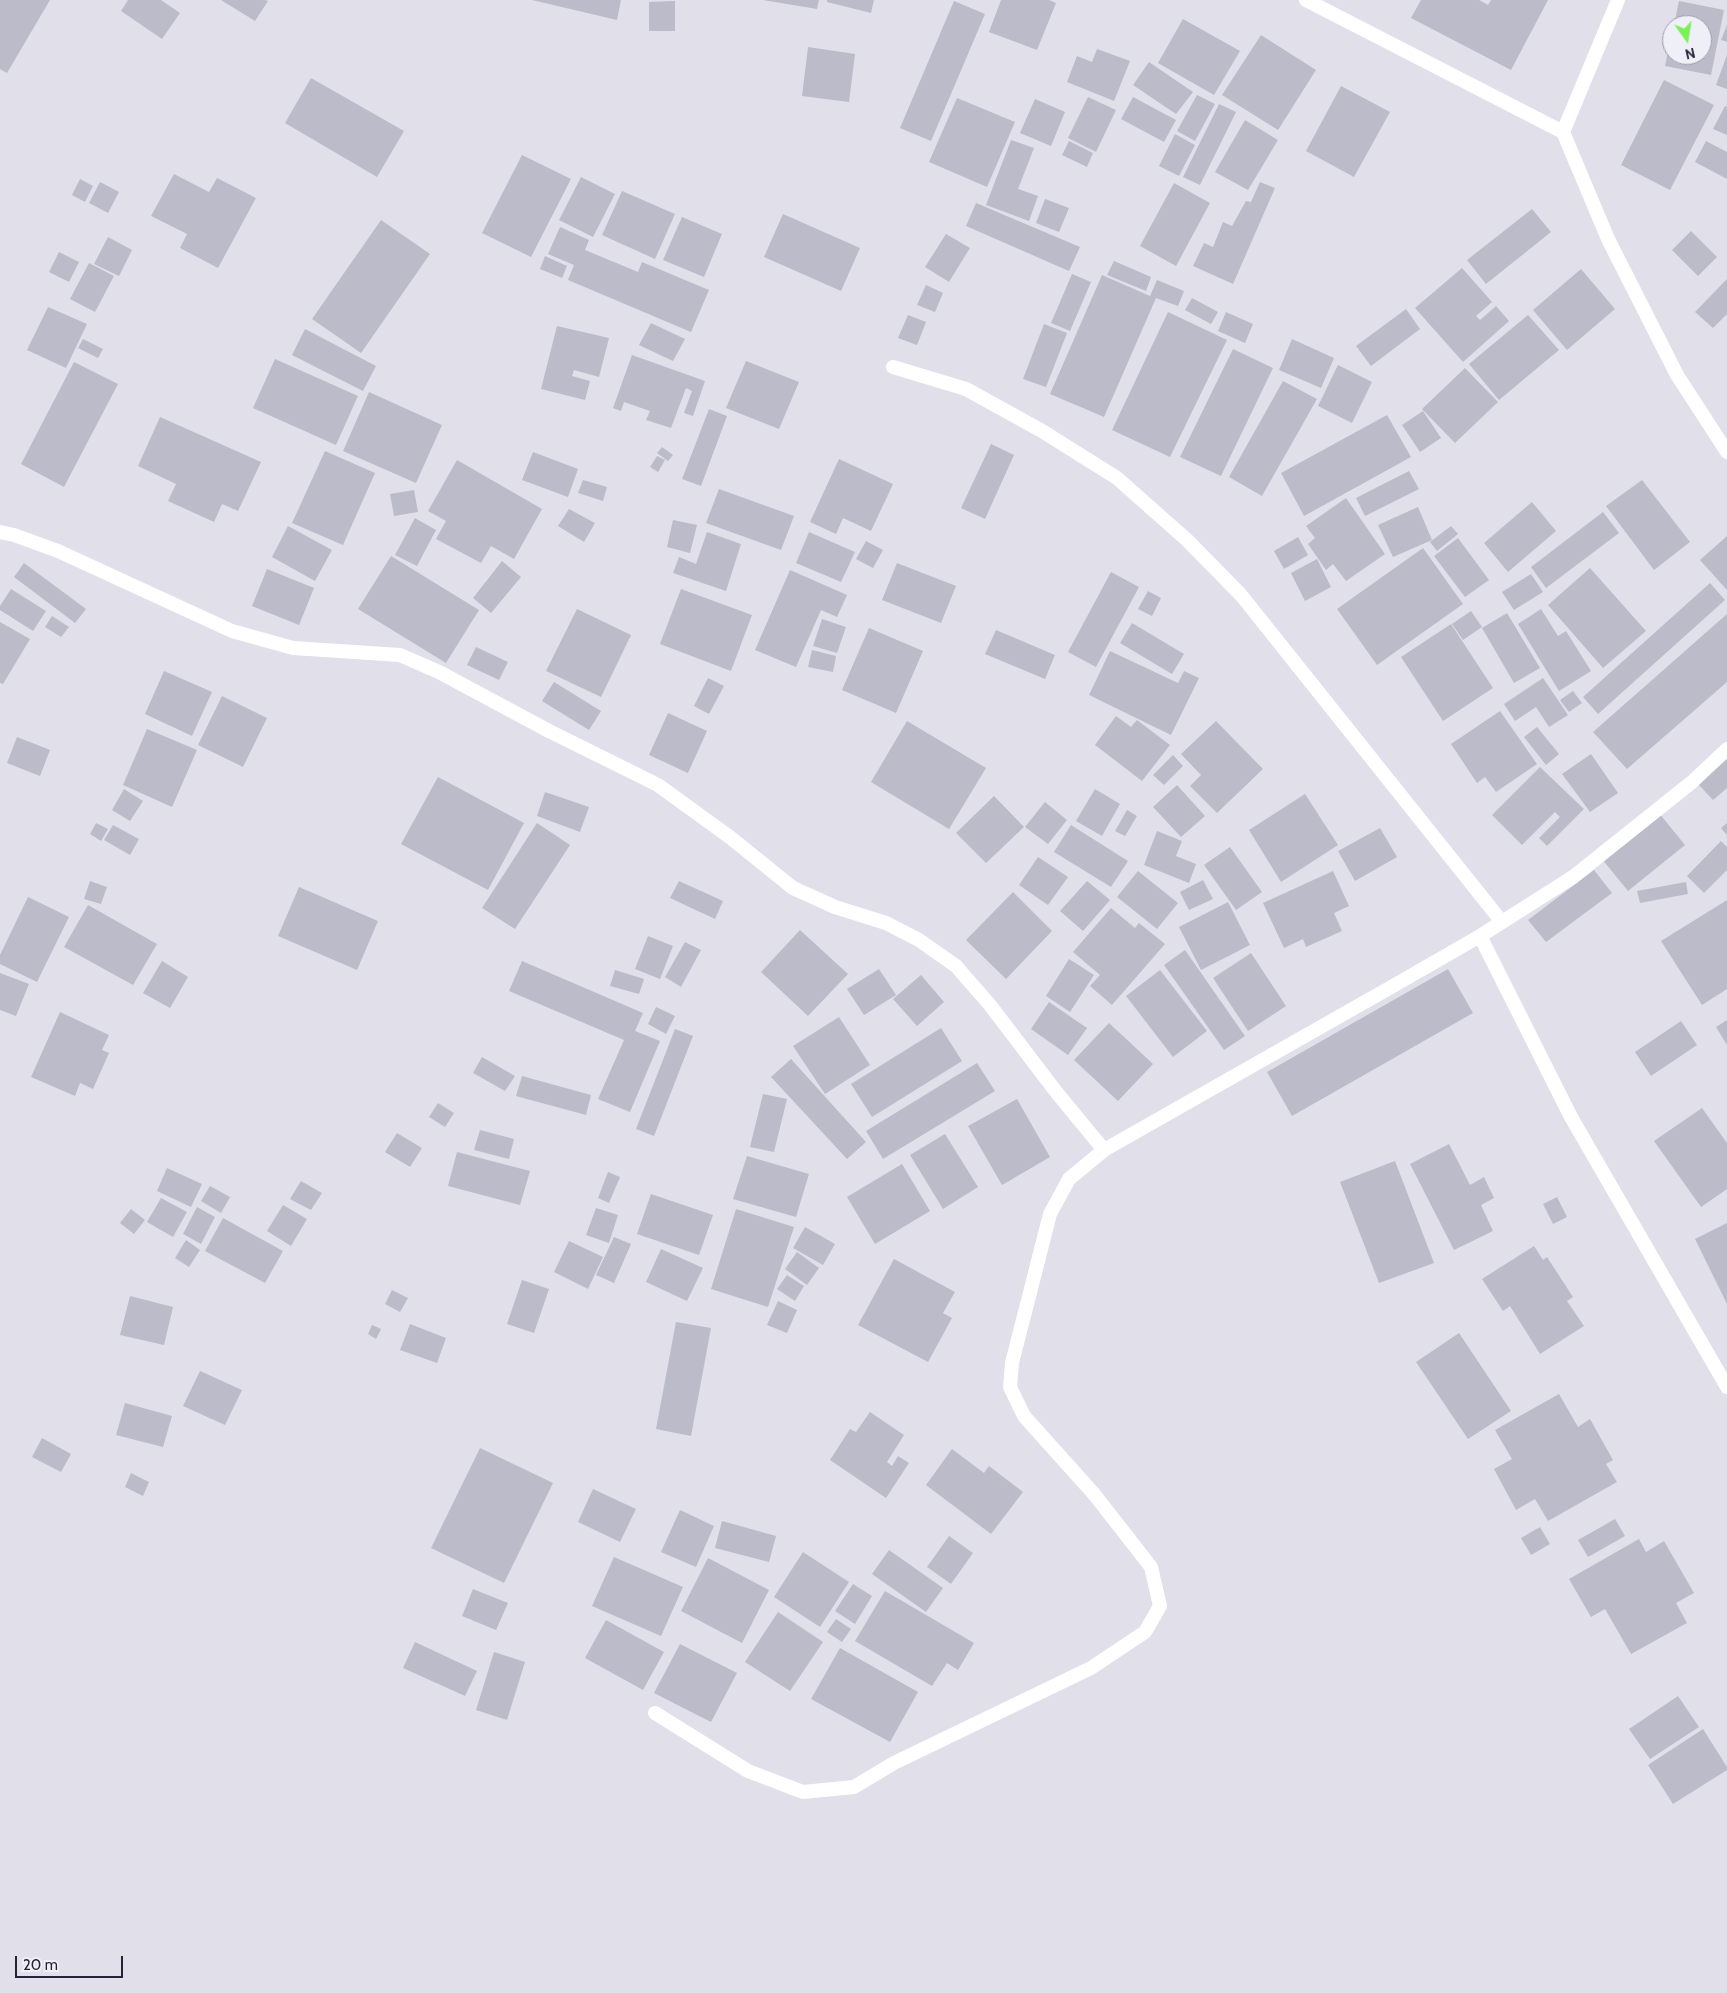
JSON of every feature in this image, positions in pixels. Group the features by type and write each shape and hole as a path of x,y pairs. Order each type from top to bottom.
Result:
{"street":[{"path":"1306,0 1563,132 1608,239 1676,375 1727,452"},
{"path":"1563,132 1618,0"},
{"path":"893,367 966,389 1042,431 1117,478 1186,540 1241,595 1502,922"},
{"path":"0,532 14,535 58,551 232,630 293,648 400,655 439,672 549,731 658,785 731,838 794,888 835,907 886,923 919,940 956,966 1104,1150"},
{"path":"655,1713 748,1771 802,1792 854,1787 894,1763 1091,1668 1145,1632 1160,1606 1151,1567 1094,1494 1024,1416 1010,1387 1012,1363 1050,1214 1068,1179 1104,1150 1480,936 1573,877 1692,782 1727,749"},
{"path":"1480,936 1570,1117 1727,1388"}],"building":[{"path":"0,0 50,0 7,73 0,69"},
{"path":"128,0 161,0 180,13 162,39 121,11"},
{"path":"221,0 265,0 268,1 255,21"},
{"path":"532,0 621,0 617,20"},
{"path":"763,0 819,0 817,9"},
{"path":"827,0 874,0 871,13 827,2"},
{"path":"1001,0 1049,0 1056,3 1037,50 989,32"},
{"path":"1421,0 1479,0 1488,5 1491,0 1548,0 1511,70 1411,18"},
{"path":"675,1 675,31 649,31 649,2"},
{"path":"954,1 985,14 931,141 900,128"},
{"path":"1679,1 1724,10 1711,75 1665,66 1712,65 1712,15 1676,15"},
{"path":"1183,19 1240,51 1214,95 1158,63"},
{"path":"1727,25 1727,42 1721,40"},
{"path":"1261,35 1316,70 1278,130 1222,95"},
{"path":"808,47 855,54 849,102 802,96"},
{"path":"1097,49 1130,61 1114,101 1067,82 1077,56 1092,62"},
{"path":"1727,55 1727,89 1716,85"},
{"path":"1149,62 1193,92 1176,114 1133,85"},
{"path":"311,78 404,131 377,177 285,123"},
{"path":"1664,80 1714,105 1670,190 1621,165"},
{"path":"1341,86 1390,112 1354,177 1306,151"},
{"path":"1197,95 1215,104 1195,141 1177,131"},
{"path":"1088,97 1116,110 1096,152 1068,138"},
{"path":"1133,97 1176,120 1164,142 1121,119"},
{"path":"957,98 1015,122 987,187 929,162"},
{"path":"1035,99 1065,112 1051,146 1020,133"},
{"path":"1219,104 1236,112 1200,185 1183,177"},
{"path":"1725,106 1727,107 1727,135 1713,129"},
{"path":"1245,120 1278,140 1248,190 1215,172"},
{"path":"1175,134 1195,145 1179,176 1159,166"},
{"path":"1011,140 1034,148 1018,189 1038,196 1029,221 986,205"},
{"path":"1069,141 1093,153 1087,167 1062,155"},
{"path":"1706,141 1727,152 1727,179 1695,162"},
{"path":"522,155 571,179 531,257 482,233"},
{"path":"174,174 209,192 217,178 256,198 218,268 180,248 187,234 151,216"},
{"path":"581,177 615,194 593,237 559,220"},
{"path":"80,179 93,186 85,202 72,195"},
{"path":"100,182 119,192 108,213 89,203"},
{"path":"1260,182 1275,188 1233,284 1193,266 1204,243 1213,247 1223,222 1232,226 1246,201 1251,202"},
{"path":"1174,183 1210,203 1176,266 1140,246"},
{"path":"622,191 675,214 655,259 602,235"},
{"path":"1045,199 1069,208 1059,232 1036,223"},
{"path":"976,203 1080,247 1069,271 966,226"},
{"path":"1532,209 1551,232 1486,284 1467,260"},
{"path":"783,214 860,248 841,291 764,257"},
{"path":"682,217 722,234 704,277 663,260"},
{"path":"381,220 430,254 361,353 312,319"},
{"path":"560,227 589,240 585,250 638,272 642,262 709,290 691,332 568,280 574,265 548,254"},
{"path":"1691,231 1717,257 1698,276 1672,250"},
{"path":"946,234 970,248 949,282 925,267"},
{"path":"108,237 132,250 119,276 94,264"},
{"path":"59,252 79,262 69,282 49,272"},
{"path":"545,256 567,266 562,278 540,269"},
{"path":"1114,261 1151,277 1146,291 1107,275"},
{"path":"89,263 114,276 95,312 70,299"},
{"path":"1462,268 1492,302 1476,316 1480,320 1496,306 1509,321 1463,362 1415,308"},
{"path":"1581,269 1615,309 1567,350 1533,310"},
{"path":"1072,274 1091,282 1070,331 1051,323"},
{"path":"1102,275 1150,296 1157,280 1184,291 1178,306 1156,298 1104,417 1050,394"},
{"path":"1727,279 1727,314 1713,328 1695,312"},
{"path":"926,285 943,293 935,312 917,305"},
{"path":"1192,298 1218,312 1211,324 1185,310"},
{"path":"48,307 87,324 66,368 27,350"},
{"path":"1406,309 1420,329 1371,366 1356,346"},
{"path":"1168,312 1227,340 1170,457 1112,430"},
{"path":"1226,312 1253,324 1245,343 1218,331"},
{"path":"908,315 926,322 917,345 898,338"},
{"path":"1528,315 1559,350 1499,400 1469,364"},
{"path":"651,323 685,339 673,361 639,345"},
{"path":"1044,324 1067,333 1046,387 1023,379"},
{"path":"557,326 609,338 599,377 574,370 572,376 590,381 585,400 541,389"},
{"path":"305,329 376,366 363,391 292,355"},
{"path":"83,339 103,349 98,358 78,348"},
{"path":"1292,339 1334,358 1321,388 1279,370"},
{"path":"1233,349 1273,368 1221,476 1180,457"},
{"path":"632,355 705,381 693,416 684,413 692,391 686,388 671,428 646,420 650,411 624,402 621,411 613,408"},
{"path":"275,359 358,396 336,445 253,408"},
{"path":"746,361 799,382 779,429 726,408"},
{"path":"74,362 118,384 64,487 21,464"},
{"path":"1338,365 1372,382 1352,423 1318,406"},
{"path":"1465,368 1498,402 1455,443 1422,409"},
{"path":"1283,381 1317,399 1262,496 1229,477"},
{"path":"369,392 442,425 416,483 343,451"},
{"path":"709,409 727,416 701,486 682,479"},
{"path":"1423,411 1441,438 1420,452 1402,425"},
{"path":"1387,415 1411,457 1304,516 1281,473"},
{"path":"160,417 261,462 238,511 222,504 214,522 168,501 176,484 138,466"},
{"path":"991,444 1014,455 985,519 961,508"},
{"path":"662,447 673,455 668,461 657,453"},
{"path":"325,451 375,473 343,545 292,523"},
{"path":"533,452 578,469 568,497 522,480"},
{"path":"657,456 665,460 658,472 650,467"},
{"path":"839,459 893,484 871,531 843,518 836,534 810,522"},
{"path":"457,460 542,509 514,559 491,546 481,563 436,539 446,521 428,511"},
{"path":"1409,471 1419,489 1365,516 1356,498"},
{"path":"583,480 607,487 603,501 578,493"},
{"path":"1642,480 1690,542 1654,570 1606,506"},
{"path":"719,489 794,516 781,550 706,523"},
{"path":"414,490 418,512 394,516 390,494"},
{"path":"1346,498 1385,554 1346,581 1333,564 1326,570 1308,544 1315,538 1306,526"},
{"path":"1532,502 1556,531 1508,572 1484,543"},
{"path":"1418,507 1432,540 1393,557 1378,525"},
{"path":"569,509 595,523 584,542 558,526"},
{"path":"1603,512 1619,533 1546,588 1531,567"},
{"path":"415,518 436,530 417,566 395,555"},
{"path":"673,520 697,525 690,553 667,547"},
{"path":"288,526 332,550 315,581 272,557"},
{"path":"1451,526 1458,534 1437,551 1430,542"},
{"path":"707,532 741,544 726,591 673,573 679,557 696,564"},
{"path":"809,532 855,552 841,582 796,563"},
{"path":"1727,536 1727,590 1700,560"},
{"path":"1298,537 1308,555 1284,569 1274,551"},
{"path":"1458,538 1489,580 1465,597 1434,556"},
{"path":"866,541 883,550 873,568 856,559"},
{"path":"1423,548 1463,604 1377,665 1337,609"},
{"path":"391,556 479,610 446,663 358,609"},
{"path":"1317,559 1331,587 1305,601 1291,573"},
{"path":"502,561 521,577 491,613 473,598"},
{"path":"24,563 86,609 75,623 14,577"},
{"path":"897,563 956,586 941,623 882,600"},
{"path":"1590,568 1646,631 1603,668 1548,605"},
{"path":"267,569 314,588 299,625 252,606"},
{"path":"790,570 847,595 837,617 821,610 796,667 755,650"},
{"path":"1111,572 1139,587 1096,667 1068,652"},
{"path":"1531,574 1543,592 1514,610 1502,592"},
{"path":"1710,583 1725,600 1598,714 1583,697"},
{"path":"11,589 46,611 33,631 0,610 0,606"},
{"path":"681,589 752,615 731,671 660,644"},
{"path":"1148,591 1161,598 1152,616 1138,609"},
{"path":"577,609 631,635 601,697 546,671"},
{"path":"1541,609 1558,636 1566,631 1591,671 1559,691 1518,624"},
{"path":"1471,611 1482,627 1463,640 1452,624"},
{"path":"1507,613 1540,668 1514,683 1482,628"},
{"path":"1727,614 1727,682 1627,769 1593,732"},
{"path":"52,616 69,627 61,637 45,627"},
{"path":"822,619 846,627 837,653 813,646"},
{"path":"0,622 30,639 3,684 0,683"},
{"path":"1132,623 1184,654 1172,674 1120,643"},
{"path":"1451,624 1493,688 1443,721 1401,657"},
{"path":"869,628 923,651 896,713 842,690"},
{"path":"996,630 1055,655 1045,679 985,654"},
{"path":"476,647 508,662 499,680 467,665"},
{"path":"812,650 836,656 833,672 808,667"},
{"path":"1110,651 1178,683 1184,671 1199,678 1171,735 1089,695"},
{"path":"164,671 212,692 192,736 145,714"},
{"path":"708,678 724,686 709,714 694,706"},
{"path":"1543,678 1568,715 1549,727 1536,707 1515,721 1504,704"},
{"path":"554,682 601,711 589,730 542,701"},
{"path":"1573,691 1582,703 1569,712 1560,700"},
{"path":"222,696 267,718 243,767 198,745"},
{"path":"1500,711 1537,764 1496,792 1485,777 1477,783 1451,744"},
{"path":"668,713 707,731 688,773 649,755"},
{"path":"1116,716 1131,727 1137,720 1170,745 1142,781 1095,745"},
{"path":"907,721 986,768 949,829 871,782"},
{"path":"1216,721 1263,769 1217,813 1190,786 1201,775 1181,754"},
{"path":"1537,727 1559,754 1546,765 1524,737"},
{"path":"147,729 197,750 172,807 123,785"},
{"path":"17,737 50,750 40,776 7,763"},
{"path":"1591,754 1618,793 1590,812 1562,774"},
{"path":"1173,755 1183,766 1164,785 1153,775"},
{"path":"1727,759 1727,788 1713,800 1698,784"},
{"path":"1540,767 1584,809 1547,846 1539,838 1560,817 1555,812 1522,845 1492,815"},
{"path":"438,777 524,823 488,890 401,844"},
{"path":"1177,785 1205,816 1181,837 1153,807"},
{"path":"124,789 143,801 130,821 112,810"},
{"path":"1095,789 1120,804 1102,836 1076,821"},
{"path":"545,792 589,807 580,832 537,816"},
{"path":"1305,794 1338,845 1281,882 1249,830"},
{"path":"994,796 1024,827 986,863 956,833"},
{"path":"1045,802 1067,820 1048,844 1025,827"},
{"path":"1127,810 1137,816 1125,836 1115,831"},
{"path":"1659,813 1685,845 1628,891 1602,859"},
{"path":"96,823 108,829 101,841 90,834"},
{"path":"537,823 570,845 515,929 482,908"},
{"path":"1727,823 1727,835 1721,828"},
{"path":"113,825 139,839 130,855 104,840"},
{"path":"1071,825 1128,861 1111,887 1054,852"},
{"path":"1380,828 1397,857 1355,881 1338,851"},
{"path":"1157,831 1182,841 1176,856 1196,864 1189,883 1144,865"},
{"path":"1721,841 1727,847 1727,870 1704,893 1687,876"},
{"path":"1230,847 1262,892 1236,910 1204,865"},
{"path":"1038,857 1068,877 1048,905 1019,885"},
{"path":"1594,870 1612,893 1546,942 1528,920"},
{"path":"1138,871 1178,903 1157,929 1117,897"},
{"path":"1333,871 1349,906 1334,913 1342,931 1306,947 1303,939 1284,948 1263,903"},
{"path":"1203,880 1213,899 1189,910 1180,892"},
{"path":"90,881 107,887 101,904 84,899"},
{"path":"679,881 723,901 715,919 670,898"},
{"path":"1087,881 1110,900 1083,931 1060,911"},
{"path":"1686,882 1688,894 1640,903 1637,891"},
{"path":"299,887 378,921 357,970 278,936"},
{"path":"1013,892 1052,931 1006,979 966,940"},
{"path":"28,897 69,917 37,982 0,964 0,955"},
{"path":"1727,900 1727,989 1702,1005 1661,941"},
{"path":"1228,902 1250,945 1201,970 1179,927"},
{"path":"88,905 157,944 133,985 64,947"},
{"path":"1111,908 1135,928 1139,923 1165,944 1112,1005 1090,986 1100,975 1073,952"},
{"path":"800,930 848,974 808,1016 761,972"},
{"path":"648,936 673,946 660,979 635,969"},
{"path":"685,942 701,950 681,987 665,977"},
{"path":"1185,950 1245,1036 1224,1050 1164,965"},
{"path":"1251,953 1286,1006 1248,1031 1213,978"},
{"path":"1069,959 1094,975 1070,1012 1046,996"},
{"path":"162,961 188,977 170,1008 143,993"},
{"path":"522,961 643,1013 635,1031 660,1041 630,1112 598,1099 624,1040 509,991"},
{"path":"879,969 896,995 864,1015 847,989"},
{"path":"1448,969 1473,1013 1292,1116 1267,1072"},
{"path":"615,970 644,979 639,994 610,986"},
{"path":"1160,970 1207,1031 1173,1057 1126,996"},
{"path":"0,973 29,984 16,1016 0,1010"},
{"path":"921,975 944,1002 917,1026 893,999"},
{"path":"1049,1002 1087,1028 1068,1055 1031,1029"},
{"path":"656,1007 675,1016 666,1034 648,1024"},
{"path":"60,1012 109,1035 102,1050 109,1053 93,1089 80,1083 75,1096 31,1077"},
{"path":"839,1017 870,1065 825,1094 793,1046"},
{"path":"1727,1020 1727,1045 1716,1027"},
{"path":"1681,1021 1697,1045 1651,1076 1635,1052"},
{"path":"1109,1023 1153,1064 1118,1101 1074,1060"},
{"path":"941,1028 962,1061 872,1117 851,1084"},
{"path":"675,1029 693,1036 654,1136 636,1129"},
{"path":"482,1057 515,1076 505,1091 473,1073"},
{"path":"791,1059 866,1142 847,1159 771,1077"},
{"path":"977,1063 995,1091 883,1159 866,1131"},
{"path":"522,1076 591,1095 586,1115 516,1096"},
{"path":"763,1094 787,1099 774,1152 750,1147"},
{"path":"1017,1099 1050,1157 1002,1185 968,1126"},
{"path":"438,1103 454,1113 445,1127 429,1117"},
{"path":"1702,1108 1727,1143 1727,1189 1701,1207 1654,1141"},
{"path":"480,1130 514,1139 509,1159 474,1150"},
{"path":"397,1133 422,1148 410,1167 385,1152"},
{"path":"945,1134 978,1187 943,1209 910,1155"},
{"path":"1449,1144 1470,1185 1484,1177 1494,1198 1481,1205 1493,1231 1454,1250 1410,1164"},
{"path":"457,1152 530,1171 520,1205 448,1186"},
{"path":"747,1156 809,1174 796,1217 733,1199"},
{"path":"1395,1161 1434,1263 1379,1283 1340,1182"},
{"path":"902,1164 930,1211 875,1244 847,1197"},
{"path":"167,1168 202,1184 191,1207 157,1191"},
{"path":"608,1172 620,1177 609,1203 598,1198"},
{"path":"301,1181 322,1193 311,1210 290,1199"},
{"path":"210,1186 230,1197 221,1213 201,1201"},
{"path":"651,1194 713,1215 699,1255 637,1234"},
{"path":"1557,1197 1567,1217 1553,1224 1543,1204"},
{"path":"161,1198 187,1212 173,1237 147,1222"},
{"path":"283,1205 307,1219 291,1246 267,1231"},
{"path":"197,1207 215,1217 201,1244 183,1234"},
{"path":"596,1208 618,1215 609,1243 586,1235"},
{"path":"131,1209 145,1220 134,1234 120,1223"},
{"path":"736,1209 794,1227 768,1307 711,1289"},
{"path":"223,1218 283,1251 265,1283 205,1251"},
{"path":"1727,1223 1727,1304 1695,1239"},
{"path":"805,1227 835,1244 823,1265 793,1248"},
{"path":"614,1237 631,1244 614,1283 596,1275"},
{"path":"186,1240 200,1250 189,1267 175,1258"},
{"path":"569,1241 603,1257 588,1289 554,1272"},
{"path":"1534,1246 1543,1260 1547,1257 1573,1297 1567,1301 1584,1326 1540,1354 1510,1306 1503,1311 1482,1279"},
{"path":"661,1249 703,1268 687,1301 646,1282"},
{"path":"797,1252 819,1268 807,1285 785,1269"},
{"path":"894,1259 955,1292 943,1313 952,1318 928,1362 858,1325"},
{"path":"787,1275 804,1286 795,1301 777,1289"},
{"path":"522,1280 549,1289 534,1333 507,1324"},
{"path":"392,1290 408,1298 400,1312 385,1304"},
{"path":"130,1296 173,1307 164,1345 120,1335"},
{"path":"778,1301 797,1310 787,1333 767,1325"},
{"path":"676,1322 711,1328 691,1436 656,1429"},
{"path":"410,1324 446,1338 437,1363 400,1350"},
{"path":"372,1325 381,1329 376,1339 368,1334"},
{"path":"1459,1333 1511,1411 1468,1439 1416,1362"},
{"path":"200,1371 242,1390 225,1425 183,1406"},
{"path":"1559,1394 1578,1427 1590,1419 1613,1460 1606,1464 1617,1482 1548,1521 1535,1499 1516,1510 1494,1469 1512,1459 1495,1430"},
{"path":"125,1403 172,1416 163,1447 116,1435"},
{"path":"870,1412 904,1435 887,1462 892,1466 898,1456 909,1463 886,1498 830,1460 850,1429 856,1432"},
{"path":"42,1438 71,1454 61,1472 32,1457"},
{"path":"480,1448 553,1483 504,1583 431,1548"},
{"path":"952,1449 984,1473 989,1466 1023,1492 991,1534 926,1485"},
{"path":"131,1473 149,1482 143,1496 125,1487"},
{"path":"593,1489 636,1509 620,1542 578,1522"},
{"path":"680,1510 714,1526 696,1567 661,1552"},
{"path":"1615,1519 1625,1536 1588,1557 1578,1540"},
{"path":"722,1521 776,1536 769,1562 715,1548"},
{"path":"1540,1527 1550,1544 1531,1555 1521,1538"},
{"path":"949,1536 973,1553 951,1584 927,1567"},
{"path":"1639,1539 1646,1552 1664,1541 1694,1593 1676,1603 1687,1623 1631,1654 1605,1609 1591,1617 1569,1579"},
{"path":"889,1550 943,1588 926,1612 872,1574"},
{"path":"803,1552 849,1582 820,1627 774,1597"},
{"path":"614,1557 683,1587 661,1636 592,1606"},
{"path":"708,1558 769,1590 742,1643 681,1611"},
{"path":"853,1584 872,1596 855,1624 835,1611"},
{"path":"473,1589 508,1603 496,1630 462,1616"},
{"path":"885,1591 974,1643 958,1670 947,1663 932,1686 855,1641"},
{"path":"778,1612 823,1642 790,1691 745,1662"},
{"path":"836,1619 851,1629 842,1642 827,1632"},
{"path":"606,1620 664,1652 643,1690 585,1658"},
{"path":"415,1642 477,1671 465,1696 403,1668"},
{"path":"680,1644 737,1673 711,1722 654,1693"},
{"path":"840,1648 918,1692 890,1742 811,1699"},
{"path":"494,1652 525,1662 507,1720 476,1710"},
{"path":"1678,1696 1699,1727 1650,1759 1629,1729"},
{"path":"1703,1729 1727,1767 1727,1770 1673,1804 1648,1765"}]}
